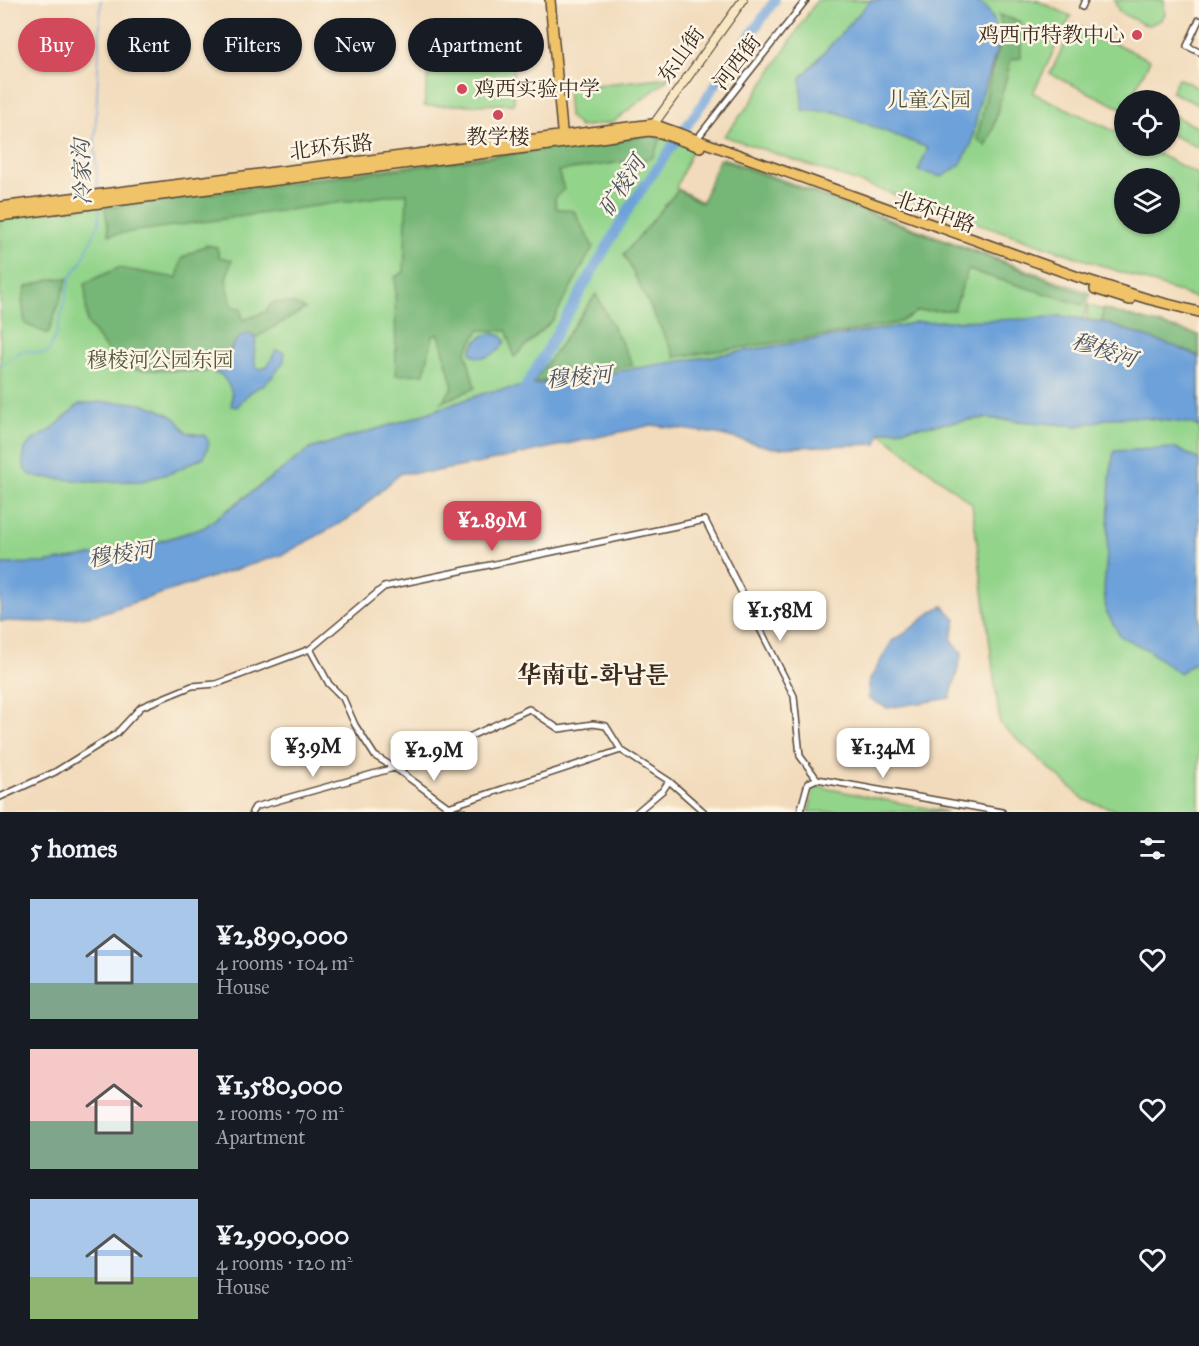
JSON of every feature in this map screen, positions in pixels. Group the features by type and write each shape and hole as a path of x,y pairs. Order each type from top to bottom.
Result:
{"highway":[{"path":"550,0 563,140"},
{"name":"北环东路","path":"0,216 651,128 663,131"},
{"name":"北环中路","path":"663,131 1116,290 1199,312"},
{"name":"北环东路","path":"0,207 563,140"},
{"name":"北环中路","path":"695,142 1113,295 1199,318"}],"main road":[{"name":"东山街","path":"651,128 743,0"}],"street":[{"name":"河西街","path":"695,142 806,0"},
{"path":"1082,7 1085,0"},
{"path":"1199,20 1187,46 1199,52"},
{"path":"0,797 55,772 116,734 141,707 192,686 216,684 310,649 384,586 705,520 794,696 800,756 817,779"},
{"path":"310,649 329,684 343,698 375,756 454,811 463,812"},
{"path":"252,812 255,807 396,769 529,709 559,729 593,724 606,726 621,750 669,781 704,812"},
{"path":"448,807 621,750"},
{"path":"800,812 808,783 817,779 1002,812"},
{"path":"637,812 663,790 669,781"}],"green space":[{"name":"儿童公园","path":"817,0 1036,0 1071,16 1033,93 1114,131 1114,156 1162,156 1199,175 1199,299 724,136 750,104"},
{"path":"1114,0 1164,0 1165,14 1161,20 1149,25 1143,24 1119,12"},
{"path":"999,15 1021,22 1021,58 1011,60 992,133 986,146 977,139 991,73 1003,36"},
{"path":"1074,24 1150,60 1135,90 1114,90 1114,105 1050,74"},
{"path":"428,72 513,72 514,104 424,106"},
{"path":"671,77 613,122 580,127 569,116 567,88"},
{"path":"1178,78 1199,88 1199,105 1180,96 1180,90 1172,90"},
{"path":"1180,119 1199,128 1199,148 1180,139"},
{"name":"穆棱河公园东园","path":"650,134 693,148 676,188 704,203 723,158 1090,293 1083,319 1061,316 1023,320 916,322 488,392 407,420 310,449 203,528 138,548 43,563 0,564 0,218"},
{"path":"651,136 661,139 652,158 558,171 564,189 555,198 556,208 574,211 593,247 553,320 514,357 507,331 479,330 466,352 475,388 442,402 453,387 439,334 433,336 424,374 396,375 395,277 404,272 407,193 109,235 105,208"},
{"path":"719,159 1087,295 1083,305 968,270 954,310 917,311 896,323 675,357 624,254 678,190 702,203"},
{"path":"206,245 217,247 219,257 232,260 226,279 232,306 241,308 243,320 265,312 273,302 295,304 305,309 250,341 231,347 227,360 205,372 121,369 87,323 85,283 118,268 177,278 182,258"},
{"path":"68,278 48,334 25,324 22,301 26,287 52,279"},
{"path":"596,294 633,365 533,383"},
{"path":"1088,305 1199,337 1199,812 1122,812 1085,800 1000,724 972,504 879,432 985,418 1077,426"},
{"path":"1103,309 1199,335 1199,356 1102,322"},
{"path":"814,786 947,812 809,812"}],"water":[{"path":"871,0 973,0 985,6 994,20 999,44 979,104 972,143 960,165 942,177 918,171 928,148 836,112 802,110 801,78"},
{"name":"穆棱河","path":"1061,316 1102,322 1199,357 1199,427 1192,424 1137,417 1110,418 1077,426 985,418 880,432 877,444 773,448 718,434 652,425 481,463 431,472 401,473 350,518 284,554 95,615 44,622 0,621 0,564 43,563 138,548 203,528 310,449 407,420 488,392 916,322"},
{"path":"248,333 256,338 254,356 256,368 261,369 268,366 276,350 284,352 284,361 263,386 252,391 237,407 231,406 232,392 229,386 221,374 214,373 211,369 227,360 237,340"},
{"path":"491,333 502,336 505,341 499,350 485,357 471,353 478,340"},
{"path":"102,402 140,404 154,407 170,415 187,433 204,435 207,438 209,443 204,457 171,473 142,481 94,482 40,477 31,475 25,470 23,462 25,449 30,442 50,431 79,404"},
{"path":"1176,448 1199,460 1199,660 1179,673 1146,649 1120,636 1106,611 1104,588 1110,477 1114,451"},
{"path":"943,606 956,620 951,639 962,653 950,698 887,708 868,698 869,681 892,641"}],"waterway":[{"name":"冷家沟","path":"98,191 95,143 101,0"},
{"name":"矿棱河","path":"519,398 631,205 775,0"},
{"name":"冷家沟","path":"0,365 22,351 48,352 57,332 71,276 81,263 99,223 99,208"}],"place":[{"name":"鸡西市特教中心","path":"1137,35"},
{"name":"鸡西实验中学","path":"462,89"},
{"name":"教学楼","path":"498,115"}],"district":[{"name":"华南屯-화남툰","path":"593,675"}]}
